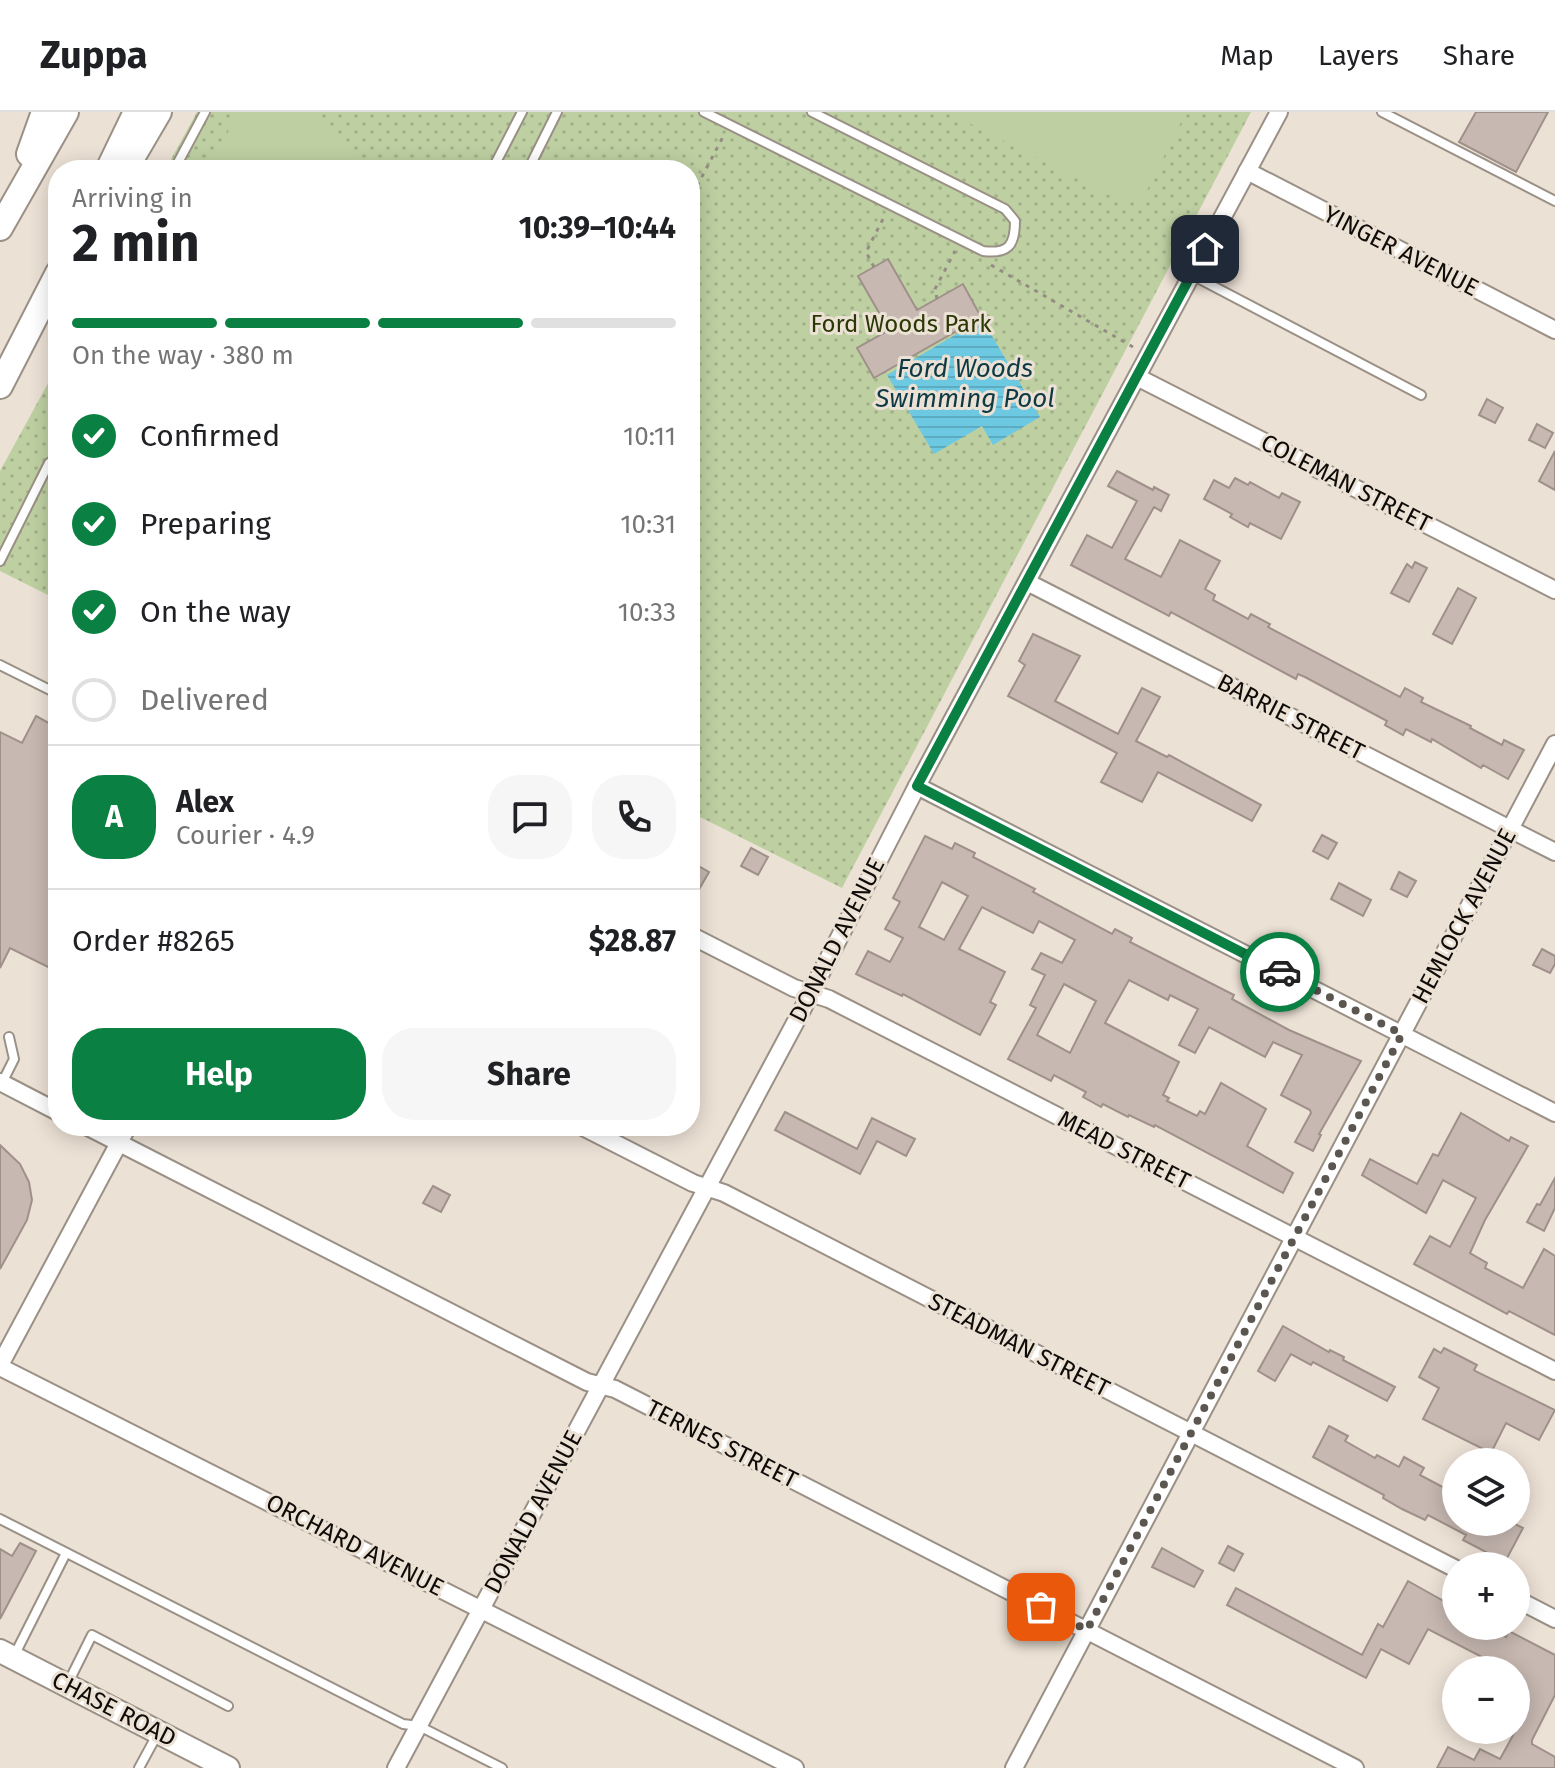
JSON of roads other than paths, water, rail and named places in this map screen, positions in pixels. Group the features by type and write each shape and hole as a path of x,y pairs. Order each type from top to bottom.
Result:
{"main road":[{"path":"1,226 44,112"},
{"path":"1,226 66,112"},
{"path":"113,160 136,112"},
{"path":"131,160 159,112"},
{"path":"0,386 48,292"}],"street":[{"name":"DONALD AVENUE","path":"396,1768 1279,112"},
{"name":"YINGER AVENUE","path":"1247,171 1555,330"},
{"name":"COLEMAN STREET","path":"1137,377 1555,590"},
{"name":"BARRIE STREET","path":"1027,582 1555,852"},
{"name":"HEMLOCK AVENUE","path":"1014,1768 1555,744"},
{"path":"917,786 1555,1113"},
{"name":"MEAD STREET","path":"700,940 794,988 829,999 1555,1371"},
{"path":"1,1083 48,1107"},
{"name":"TERNES STREET","path":"105,1136 587,1382 615,1389 1355,1768"},
{"path":"0,1366 123,1136"},
{"name":"STEADMAN STREET","path":"601,1136 693,1183 724,1193 1442,1562"},
{"name":"ORCHARD AVENUE","path":"0,1366 795,1768"},
{"path":"1530,1606 1555,1619"},
{"name":"CHASE ROAD","path":"6,1654 228,1768"}],"lane":[{"path":"179,160 205,112"},
{"path":"497,160 522,112"},
{"path":"533,160 557,112"},
{"path":"704,112 983,251 998,253 1010,247 1015,235 1015,221 1005,209 812,112"},
{"path":"1382,112 1555,201"},
{"path":"198,125 209,132"},
{"path":"1192,275 1421,395"},
{"path":"0,561 48,465"},
{"path":"0,665 48,689"},
{"path":"1,1083 14,1059 9,1037"},
{"path":"0,1519 403,1724 419,1726 502,1768"},
{"path":"6,1654 66,1553"},
{"path":"67,1685 92,1635 228,1706"},
{"path":"139,1768 159,1732"}],"water":[{"name":"Ford Woods Swimming Pool","path":"982,319 1040,417 993,445 982,426 934,454 887,375"}],"park label":[{"name":"Ford Woods Park","path":"901,324"}]}
